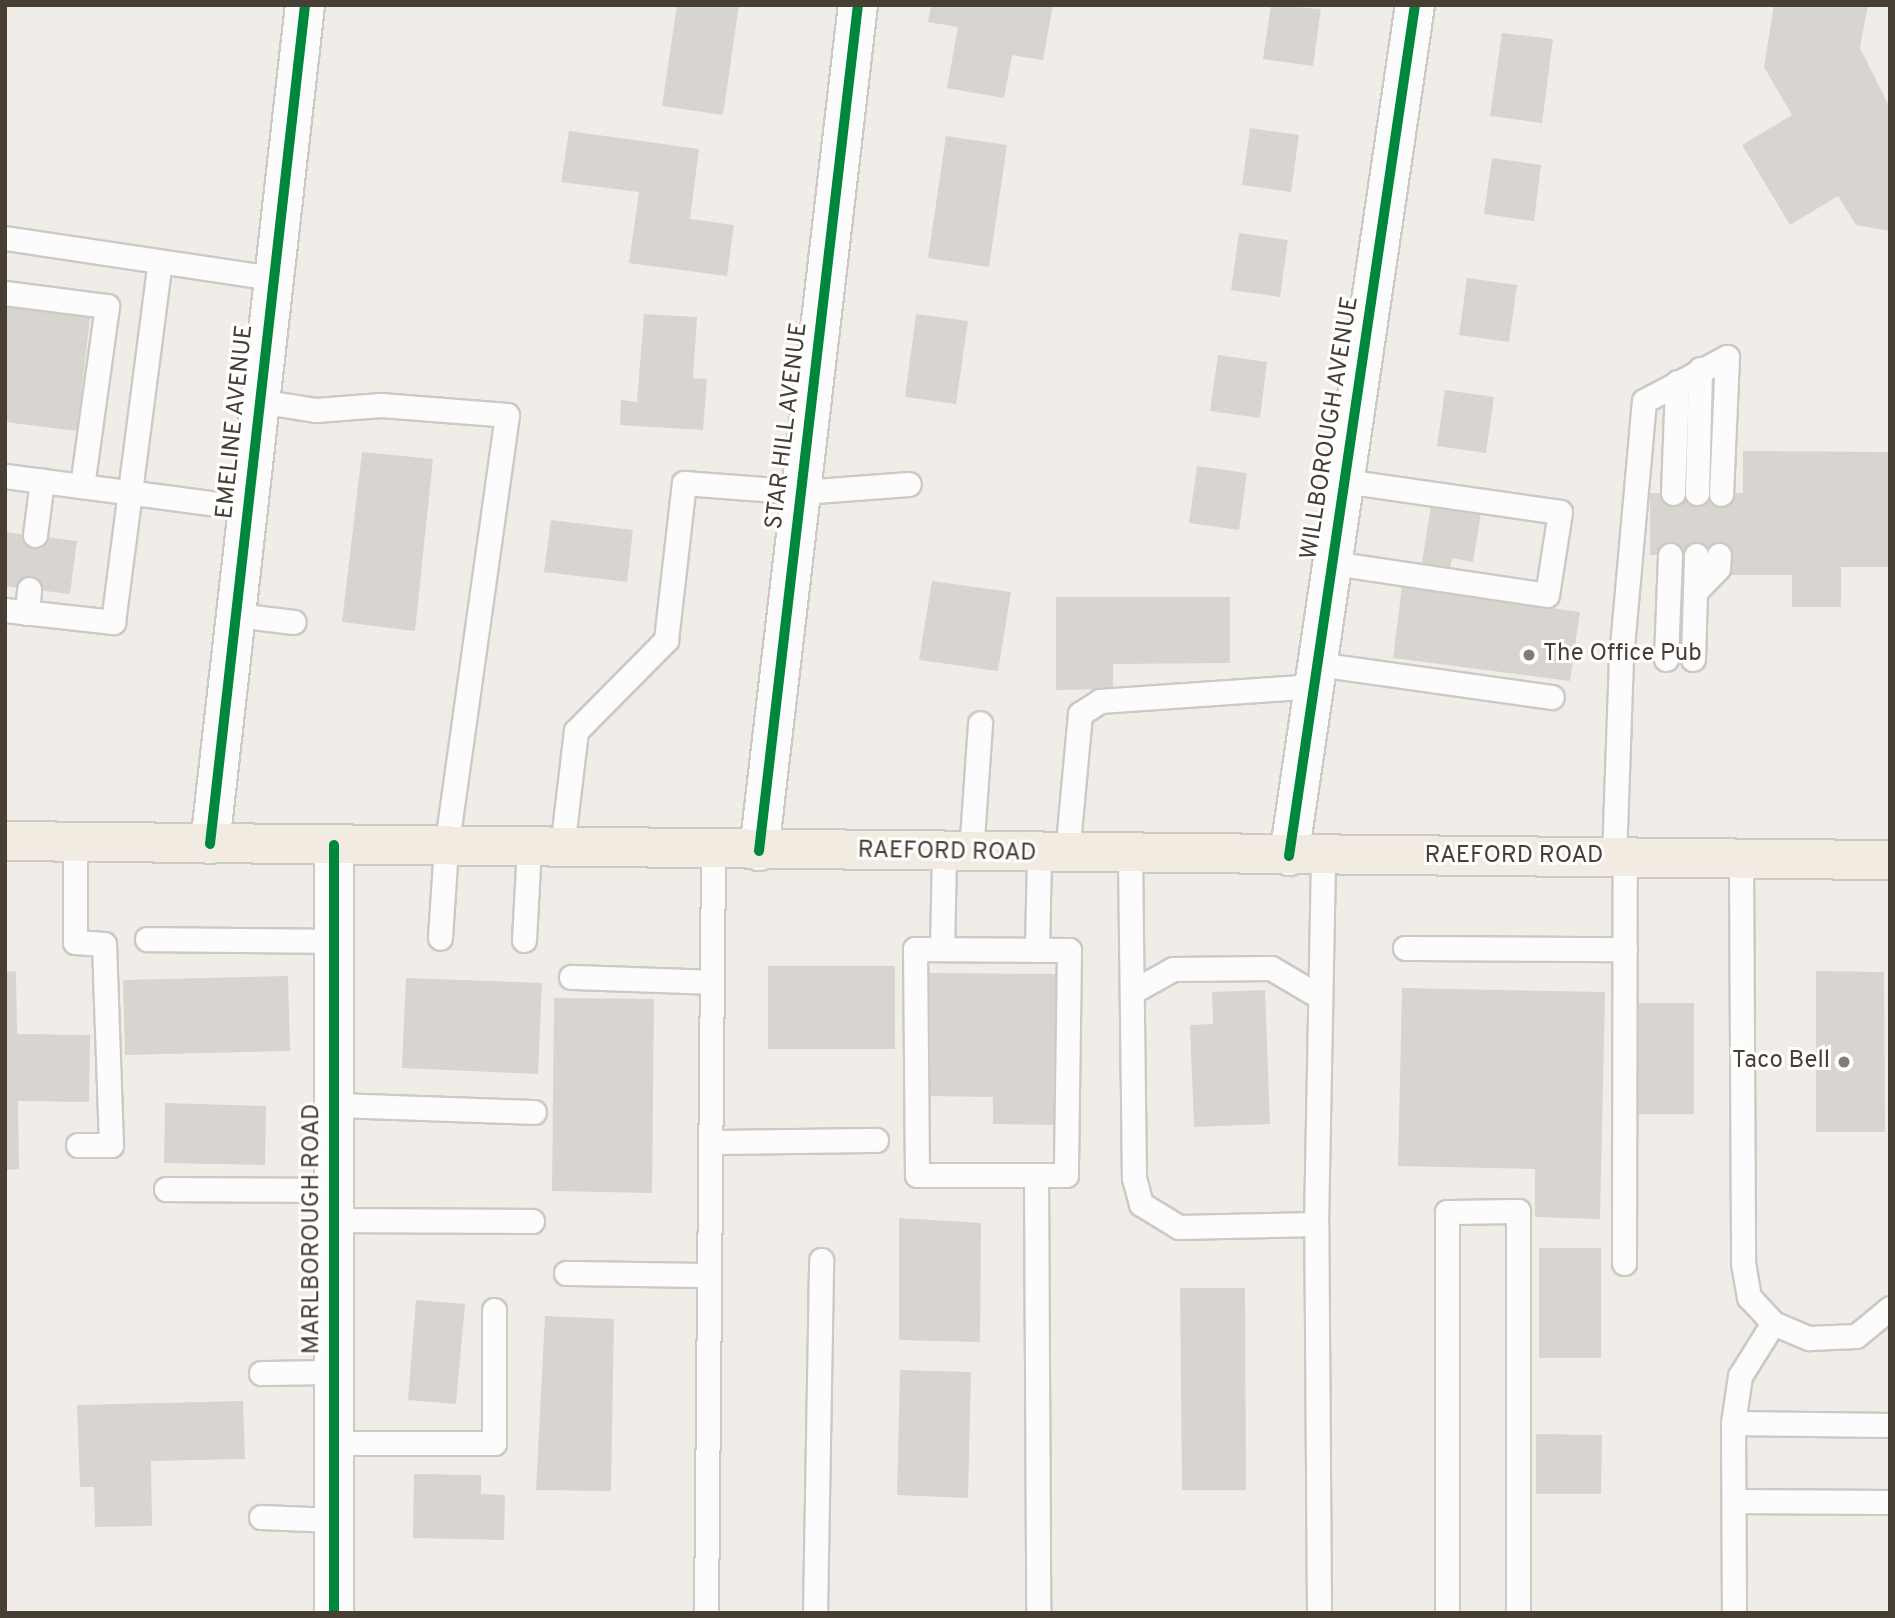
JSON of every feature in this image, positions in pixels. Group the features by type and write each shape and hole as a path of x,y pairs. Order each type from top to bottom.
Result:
{"main road":[{"name":"RAEFORD ROAD","path":"5,841 1053,854 1890,860"}],"street":[{"name":"EMELINE AVENUE","path":"210,844 304,5"},
{"name":"STAR HILL AVENUE","path":"759,851 858,5"},
{"name":"WILLBOROUGH AVENUE","path":"1306,856 1316,675 1415,5"},
{"name":"MARLBOROUGH ROAD","path":"334,845 334,1613"}],"lane":[{"path":"5,238 274,278"},
{"path":"29,589 16,612 113,622 160,262"},
{"path":"5,293 107,306 82,486"},
{"path":"1624,1263 1625,949 1620,858 1621,658 1644,401 1700,369 1727,358 1721,494"},
{"path":"1698,494 1700,369"},
{"path":"1673,493 1677,382"},
{"path":"259,401 316,410 381,405 507,415 446,847 440,937"},
{"path":"5,475 247,508"},
{"path":"35,535 42,480"},
{"path":"1333,563 1547,595 1559,512 1345,481"},
{"path":"524,940 576,732 666,640 684,483 802,492 909,484"},
{"path":"1666,659 1670,555"},
{"path":"1693,659 1695,593 1718,568 1708,555"},
{"path":"236,615 294,622"},
{"path":"1037,950 1080,715 1100,701 1316,675 1552,697"},
{"path":"942,949 979,723"},
{"path":"75,842 75,942 104,944 111,1145 78,1145"},
{"path":"706,1613 713,850"},
{"path":"1130,854 1134,1178 1141,1204 1179,1227 1316,1224"},
{"path":"1306,856 1320,997 1316,1224 1319,1613"},
{"path":"1741,859 1743,1263 1749,1297 1773,1323 1809,1338 1856,1336 1890,1308"},
{"path":"147,939 334,941"},
{"path":"1405,948 1625,949"},
{"path":"915,949 1037,950 1069,950 1066,1175 916,1175 915,949"},
{"path":"1132,992 1173,969 1271,968 1320,997"},
{"path":"571,977 712,982"},
{"path":"334,1105 534,1112"},
{"path":"710,1142 876,1140"},
{"path":"1036,1175 1038,1613"},
{"path":"166,1189 532,1221"},
{"path":"1447,1613 1447,1212 1518,1211 1518,1613"},
{"path":"815,1613 821,1260"},
{"path":"566,1273 709,1275"},
{"path":"334,1443 494,1443 494,1310"},
{"path":"1734,1613 1733,1423 1740,1376 1773,1323"},
{"path":"261,1373 334,1372"},
{"path":"1733,1423 1890,1424"},
{"path":"1734,1501 1890,1502"},
{"path":"261,1517 334,1520"}],"building":[{"path":"677,5 739,5 723,115 662,106"},
{"path":"931,5 1053,5 1043,60 1012,55 1004,98 947,88 958,27 928,22"},
{"path":"1271,5 1321,9 1313,66 1263,59"},
{"path":"1774,5 1868,5 1860,48 1890,108 1890,231 1856,225 1838,196 1790,225 1742,145 1792,115 1764,67"},
{"path":"1502,33 1553,39 1542,123 1490,116"},
{"path":"1250,128 1299,135 1291,192 1242,185"},
{"path":"569,131 699,149 690,219 734,225 727,276 629,263 639,192 561,182"},
{"path":"946,136 1007,145 989,267 928,258"},
{"path":"1492,158 1541,165 1534,221 1484,214"},
{"path":"1239,233 1288,240 1280,297 1231,290"},
{"path":"1467,278 1517,285 1509,342 1459,335"},
{"path":"5,307 90,318 77,431 5,422"},
{"path":"644,314 697,317 693,378 707,379 703,430 620,425 621,400 637,402"},
{"path":"916,314 968,321 956,404 905,397"},
{"path":"1218,355 1267,362 1260,418 1210,411"},
{"path":"1445,390 1494,397 1486,453 1437,446"},
{"path":"1743,451 1890,452 1890,567 1841,567 1841,607 1792,607 1792,575 1730,575 1730,555 1650,555 1650,493 1743,493"},
{"path":"362,452 433,459 415,631 342,622"},
{"path":"1197,466 1247,473 1239,530 1189,523"},
{"path":"1432,499 1482,506 1473,562 1452,558 1449,574 1421,569"},
{"path":"551,520 633,530 627,582 544,572"},
{"path":"5,532 77,541 70,594 5,586"},
{"path":"932,581 1011,592 998,671 919,660"},
{"path":"1402,587 1580,612 1570,681 1393,658"},
{"path":"1056,597 1230,597 1230,663 1113,664 1113,689 1056,690"},
{"path":"768,966 895,966 895,1049 768,1049"},
{"path":"16,971 17,1034 90,1035 89,1102 18,1101 19,1169 5,1170 5,972"},
{"path":"1816,971 1884,972 1885,1132 1816,1132"},
{"path":"928,973 1059,974 1057,1125 993,1124 993,1097 927,1096"},
{"path":"288,976 290,1051 125,1055 123,980"},
{"path":"406,978 542,983 538,1074 402,1068"},
{"path":"1402,988 1605,992 1600,1219 1535,1217 1535,1169 1398,1166"},
{"path":"1265,990 1270,1124 1194,1127 1190,1025 1213,1024 1212,992"},
{"path":"554,998 654,999 652,1193 552,1191"},
{"path":"1639,1003 1694,1003 1694,1114 1638,1114"},
{"path":"165,1103 266,1106 265,1165 164,1163"},
{"path":"899,1218 981,1223 980,1342 899,1340"},
{"path":"1539,1248 1601,1248 1601,1358 1539,1358"},
{"path":"1180,1288 1245,1288 1246,1490 1182,1490"},
{"path":"416,1300 465,1304 456,1404 408,1400"},
{"path":"545,1316 614,1319 611,1491 536,1490"},
{"path":"900,1370 971,1372 968,1498 897,1495"},
{"path":"243,1401 245,1459 151,1461 152,1526 95,1527 94,1487 80,1487 77,1405"},
{"path":"1536,1434 1602,1435 1601,1494 1536,1494"},
{"path":"414,1474 481,1475 481,1494 505,1495 504,1540 413,1538"}],"cycle path":[{"path":"210,844 305,5"},
{"path":"759,851 858,5"},
{"path":"1289,856 1415,5"},
{"path":"334,845 334,1613"}],"place":[{"name":"The Office Pub","path":"1529,655"},
{"name":"Taco Bell","path":"1844,1062"}]}
